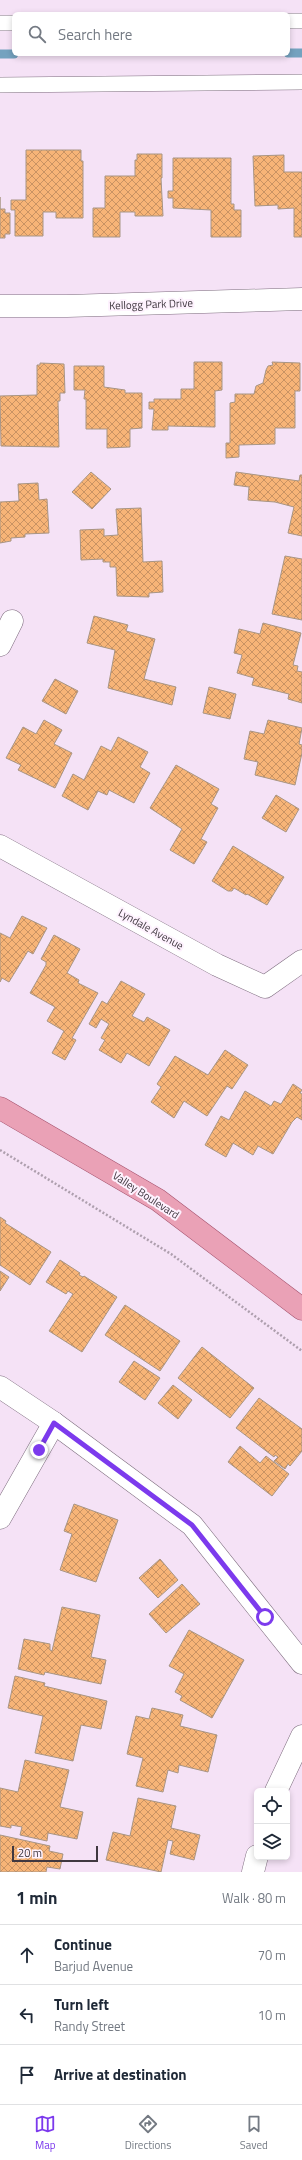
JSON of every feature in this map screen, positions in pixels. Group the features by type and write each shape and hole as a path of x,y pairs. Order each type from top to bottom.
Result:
{"main road":[{"name":"Valley Boulevard","path":"0,1108 158,1200 302,1309"}],"street":[{"name":"Kellogg Park Drive","path":"0,306 302,299"},
{"path":"0,645 12,621"},
{"name":"Lyndale Avenue","path":"0,846 217,965 265,987 302,961"},
{"path":"0,1387 54,1423 192,1525 302,1663"},
{"path":"0,1518 54,1423"},
{"path":"277,1788 302,1736"},
{"path":"253,1872 256,1860"}],"lane":[{"path":"290,21 302,21"},
{"path":"0,23 12,23"},
{"path":"0,85 302,82"}],"path":[{"path":"0,1150 171,1254 302,1351"}],"building":[{"path":"26,150 81,150 81,161 83,161 83,218 56,218 56,212 43,212 43,236 15,236 15,210 11,210 11,200 26,200"},
{"path":"137,154 162,154 161,178 163,216 135,216 135,212 120,212 120,237 93,237 93,208 105,208 105,176 135,176 135,160 137,160"},
{"path":"284,155 284,172 302,172 302,237 294,237 294,208 278,209 278,205 255,206 253,156"},
{"path":"173,158 231,158 231,204 234,204 234,210 241,210 241,237 211,237 211,210 173,208 173,198 168,198 168,191 173,191"},
{"path":"0,209 5,209 5,213 10,213 10,234 5,234 5,238 0,238"},
{"path":"194,362 222,362 222,390 215,391 215,427 168,426 168,430 152,430 154,409 149,409 149,402 154,402 154,399 181,399 181,389 194,389"},
{"path":"272,362 300,363 300,391 295,391 295,428 275,428 275,444 239,445 239,457 226,458 226,443 230,443 230,403 235,402 235,394 254,394 256,386 263,383 266,370 268,366 273,365"},
{"path":"40,363 64,364 65,393 60,393 60,401 58,401 59,447 1,446 0,396 37,395 37,365 40,365"},
{"path":"74,366 104,366 104,387 125,390 125,393 142,393 142,428 130,429 130,447 107,448 107,429 86,429 86,399 84,399 85,390 74,390"},
{"path":"91,472 111,489 92,509 72,492"},
{"path":"236,472 299,481 300,475 302,475 302,536 288,533 294,507 275,502 248,500 249,487 234,485"},
{"path":"38,483 39,500 47,499 49,533 25,534 25,537 11,538 11,541 0,543 0,502 19,501 18,484"},
{"path":"141,508 143,562 162,561 163,592 149,593 149,597 117,596 116,567 110,567 110,562 103,562 103,559 81,560 80,530 104,529 104,536 118,535 116,509"},
{"path":"285,556 302,559 302,620 272,614"},
{"path":"94,616 128,625 126,631 155,639 144,679 176,687 172,705 108,688 115,650 87,643"},
{"path":"263,623 301,633 293,665 298,666 297,671 302,672 302,703 288,699 289,694 252,685 254,678 237,673 242,655 234,653 239,629 260,634"},
{"path":"55,679 78,691 66,714 42,701"},
{"path":"209,687 236,694 230,719 203,713"},
{"path":"44,720 62,730 54,744 72,753 55,788 18,770 21,765 6,758 23,727 36,734"},
{"path":"268,720 302,728 299,744 302,745 302,753 295,785 255,775 258,762 244,759 250,731 264,734"},
{"path":"118,737 148,752 140,767 150,773 134,803 109,790 107,795 98,791 88,810 62,796 73,774 84,780 101,746 111,751"},
{"path":"176,765 219,789 211,804 218,808 201,839 207,842 194,864 170,850 182,829 150,808"},
{"path":"276,795 299,809 286,832 262,818"},
{"path":"233,846 284,877 267,905 234,888 232,891 228,891 212,881"},
{"path":"22,916 47,928 33,954 28,951 9,982 2,978 0,982 0,933 10,938"},
{"path":"54,935 80,949 67,973 79,980 78,983 98,993 72,1038 76,1040 65,1060 52,1053 64,1031 47,1021 55,1007 30,993 46,965 46,962 41,959"},
{"path":"121,981 145,994 132,1016 144,1022 147,1017 170,1030 149,1066 127,1053 121,1063 99,1050 105,1040 101,1038 109,1024 101,1019 96,1028 89,1024 102,1001 107,1004"},
{"path":"225,1050 248,1065 232,1089 227,1086 207,1116 184,1101 174,1118 151,1102 161,1087 157,1084 175,1056 208,1075"},
{"path":"293,1084 302,1090 300,1093 302,1094 302,1120 297,1117 292,1122 273,1154 258,1146 253,1155 233,1143 226,1157 205,1145 221,1116 229,1120 245,1091 271,1106 274,1101 281,1104"},
{"path":"0,1217 6,1221 5,1223 51,1252 30,1285 0,1265"},
{"path":"60,1260 80,1273 79,1275 84,1276 117,1297 82,1352 49,1331 73,1294 68,1291 66,1294 46,1282"},
{"path":"0,1271 9,1277 0,1291"},
{"path":"125,1305 180,1341 160,1371 105,1335"},
{"path":"202,1347 254,1388 230,1418 178,1378"},
{"path":"134,1361 160,1378 145,1400 119,1382"},
{"path":"173,1385 192,1400 178,1419 158,1403"},
{"path":"259,1398 302,1429 302,1451 290,1466 288,1464 285,1469 274,1461 278,1457 275,1455 274,1457 236,1428"},
{"path":"240,1446 260,1463 266,1456 289,1474 272,1496 228,1462"},
{"path":"74,1504 118,1520 96,1582 60,1570 72,1534 64,1531"},
{"path":"160,1559 178,1580 158,1598 139,1578"},
{"path":"182,1584 200,1604 166,1633 149,1614"},
{"path":"62,1607 100,1615 91,1657 106,1660 101,1684 45,1672 44,1675 18,1669 24,1639 50,1644 50,1650 52,1651"},
{"path":"189,1630 244,1660 212,1718 180,1700 182,1696 175,1692 184,1674 169,1666"},
{"path":"15,1676 45,1683 44,1686 107,1701 101,1729 81,1725 73,1761 35,1753 43,1716 8,1708"},
{"path":"152,1708 183,1715 180,1726 217,1735 208,1772 179,1765 178,1773 168,1770 163,1792 136,1786 143,1758 127,1754 136,1716 149,1719"},
{"path":"25,1760 69,1770 60,1807 83,1812 77,1839 48,1833 47,1841 20,1835 22,1827 11,1825 11,1828 0,1826 0,1788 18,1792"},
{"path":"138,1798 176,1806 171,1828 200,1835 194,1860 170,1854 173,1841 168,1840 161,1872 106,1860 113,1832 130,1836"},
{"path":"0,1835 50,1846 49,1851 63,1854 60,1869 47,1867 46,1872 0,1872"}],"waterway":[{"path":"290,53 302,53"},
{"path":"0,54 12,54"}],"route":[{"path":"39,1450 54,1423 192,1525 265,1617"}]}
